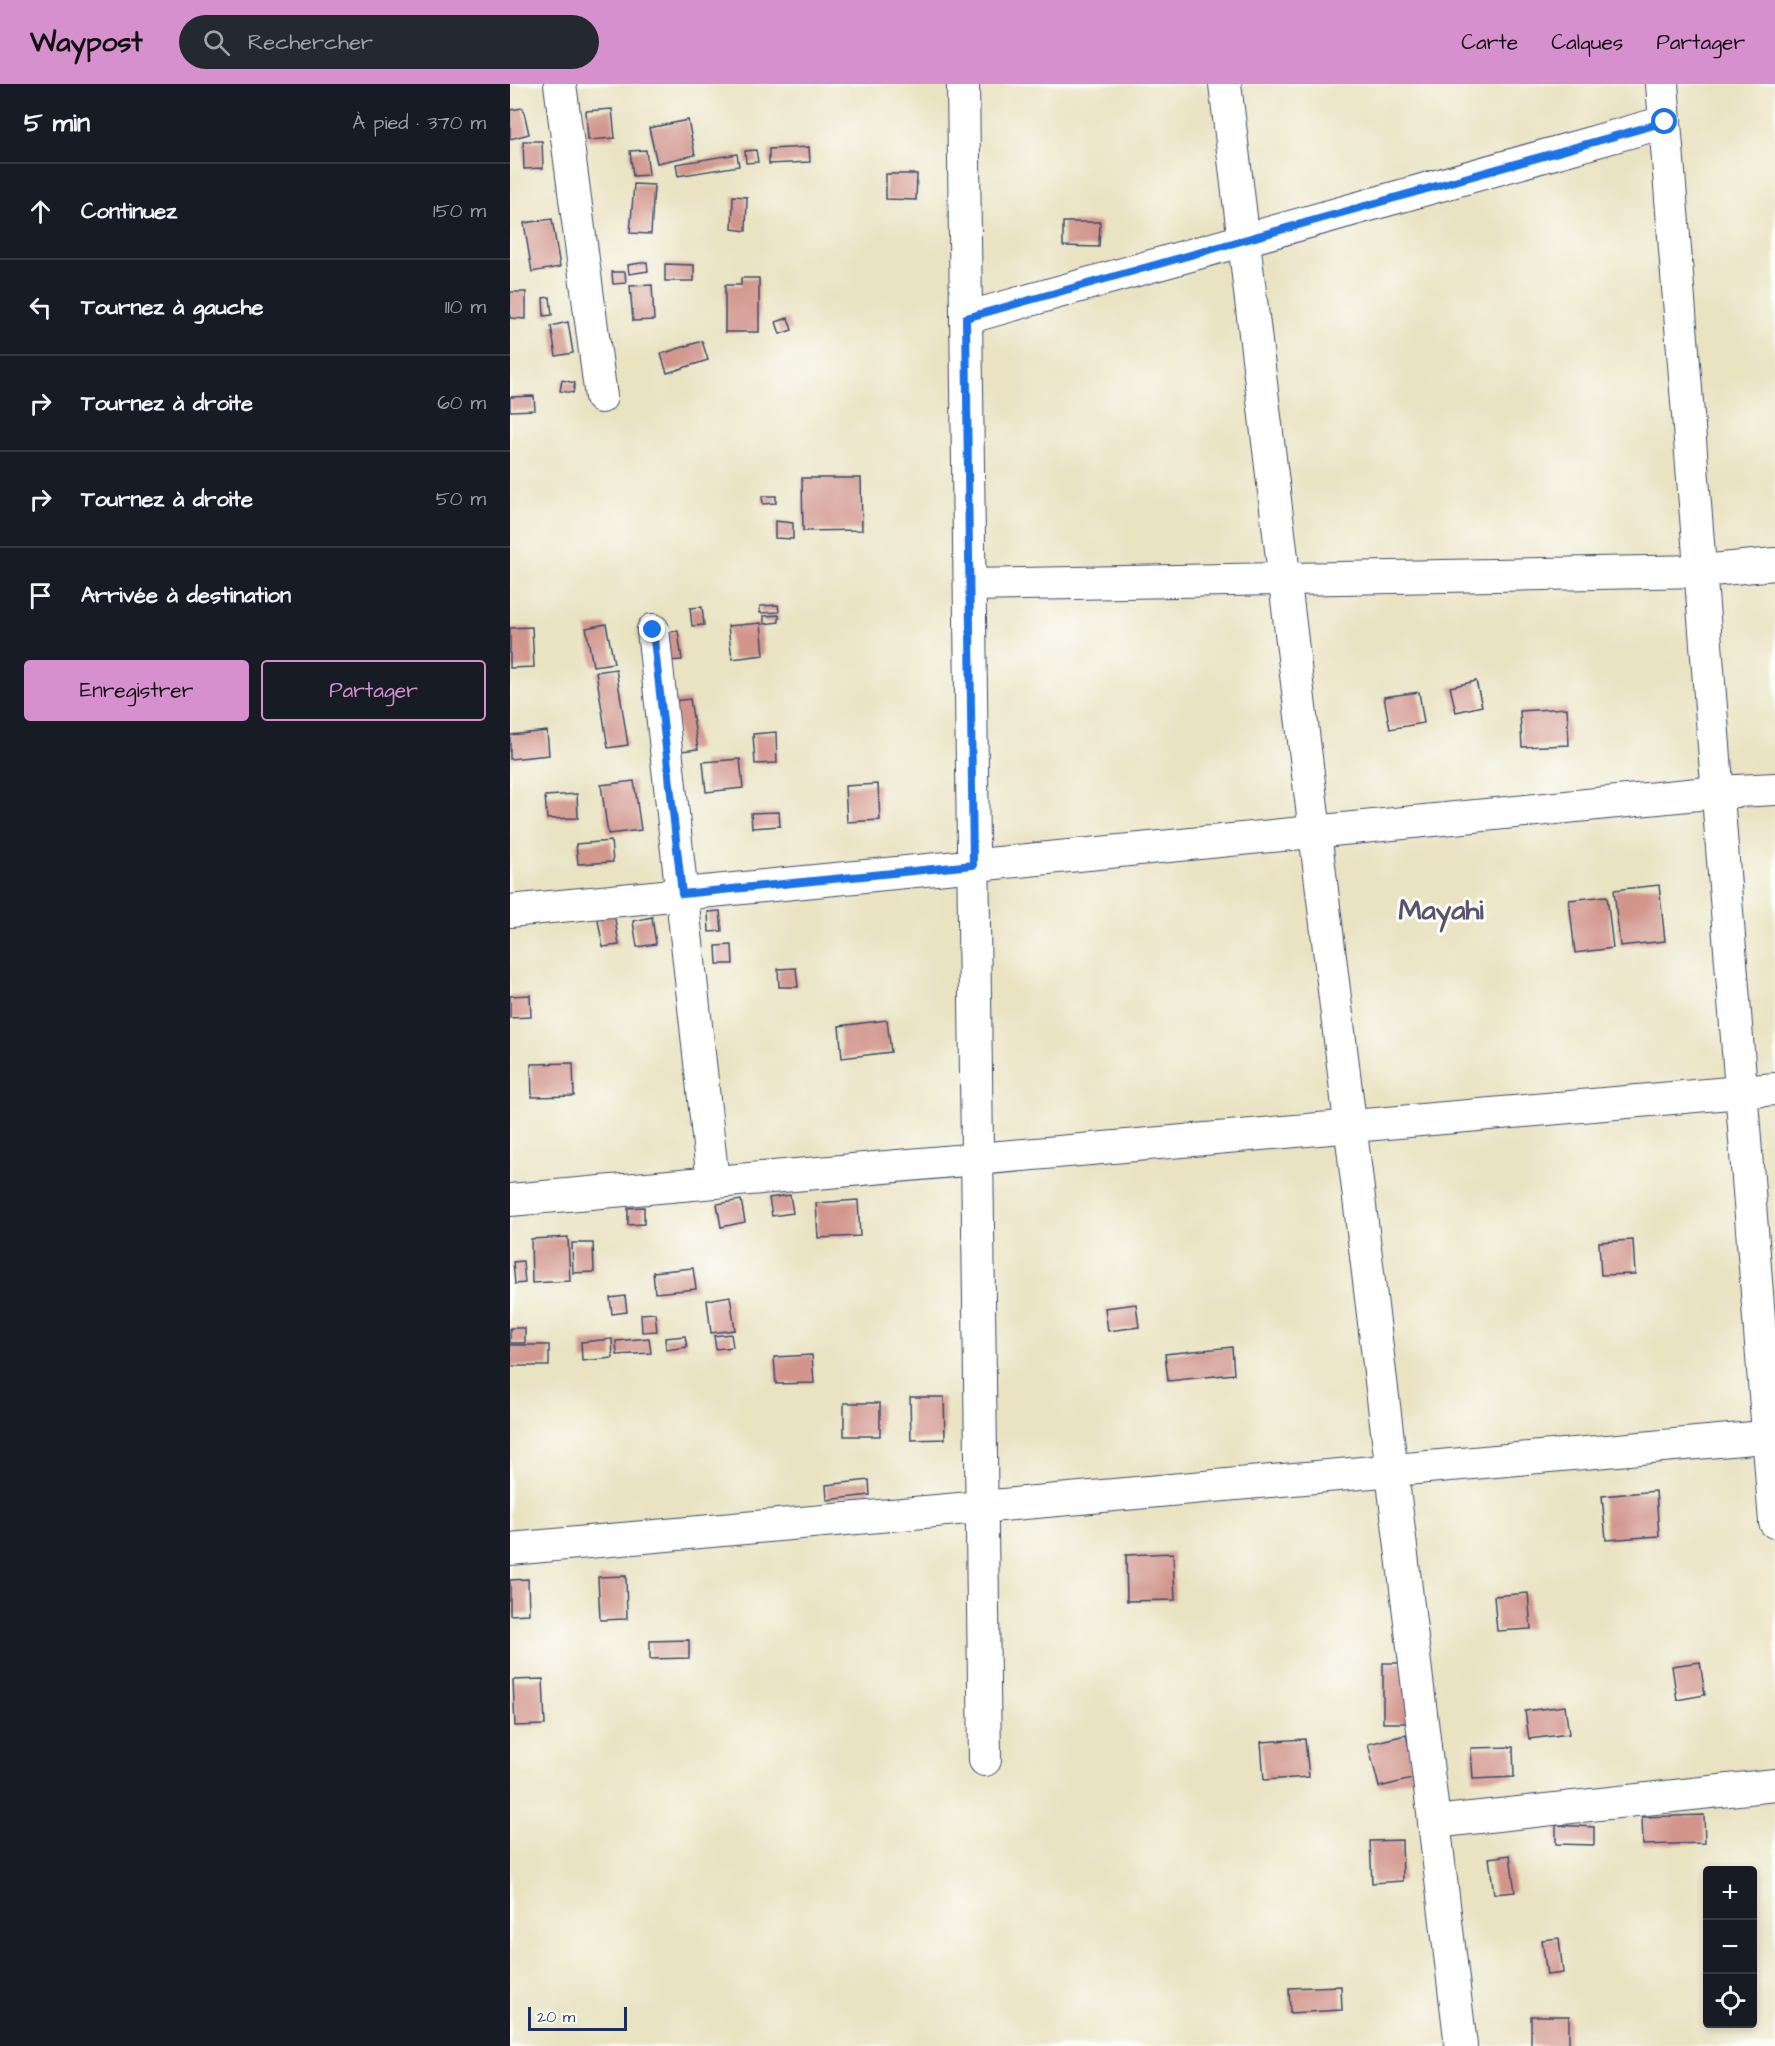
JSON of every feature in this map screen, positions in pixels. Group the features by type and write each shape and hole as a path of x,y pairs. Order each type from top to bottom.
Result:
{"street":[{"path":"560,84 601,397"},
{"path":"963,84 985,1760"},
{"path":"1225,84 1461,2046"},
{"path":"1662,84 1741,1092 1772,1436 1775,1522"},
{"path":"966,318 1665,122"},
{"path":"970,585 1701,571 1775,564"},
{"path":"653,630 713,1182"},
{"path":"510,911 1718,792 1775,789"},
{"path":"510,1200 1775,1089"},
{"path":"510,1549 1772,1436"},
{"path":"1434,1822 1775,1785"}],"building":[{"path":"523,108 529,134 510,139 510,110"},
{"path":"612,109 615,138 588,140 586,111"},
{"path":"688,120 695,155 657,163 649,128"},
{"path":"523,141 542,141 543,168 524,169"},
{"path":"809,147 810,162 769,164 769,149"},
{"path":"646,150 649,175 633,176 630,151"},
{"path":"756,150 758,162 746,163 745,151"},
{"path":"737,154 739,166 678,176 676,164"},
{"path":"886,174 917,174 916,200 886,199"},
{"path":"634,184 654,185 651,234 630,233"},
{"path":"733,196 747,197 746,231 732,229"},
{"path":"552,219 560,267 532,272 524,223"},
{"path":"1063,222 1100,222 1099,247 1063,246"},
{"path":"647,262 648,271 629,274 628,265"},
{"path":"665,264 694,265 694,281 665,281"},
{"path":"612,272 625,272 626,283 613,284"},
{"path":"741,278 759,278 759,332 725,332 725,285 741,285"},
{"path":"652,285 654,320 633,321 630,286"},
{"path":"510,292 526,292 526,319 510,318"},
{"path":"550,297 552,315 544,316 543,298"},
{"path":"788,318 792,330 780,334 776,322"},
{"path":"568,322 573,353 556,356 551,326"},
{"path":"702,341 708,360 667,373 661,354"},
{"path":"562,380 575,383 573,393 560,391"},
{"path":"534,396 535,410 510,411 510,397"},
{"path":"802,478 861,478 862,530 803,531"},
{"path":"762,496 776,496 776,503 763,504"},
{"path":"775,521 793,523 793,539 775,538"},
{"path":"778,605 779,612 760,613 760,606"},
{"path":"702,607 704,625 692,626 690,608"},
{"path":"779,615 779,622 764,624 764,616"},
{"path":"761,623 764,655 732,659 728,626"},
{"path":"606,624 614,663 593,666 586,628"},
{"path":"532,627 534,667 510,668 510,628"},
{"path":"678,631 682,660 666,661 662,633"},
{"path":"616,669 628,745 608,748 596,672"},
{"path":"1476,681 1482,706 1456,712 1450,687"},
{"path":"1419,692 1424,723 1390,729 1384,697"},
{"path":"690,699 698,749 681,751 673,701"},
{"path":"1567,708 1569,745 1522,747 1520,711"},
{"path":"547,731 549,755 510,759 510,735"},
{"path":"776,732 777,763 755,764 753,734"},
{"path":"740,759 743,788 706,792 703,762"},
{"path":"634,781 641,830 608,834 601,785"},
{"path":"878,784 880,820 847,822 845,786"},
{"path":"577,794 578,818 547,819 545,796"},
{"path":"779,812 780,826 752,828 751,813"},
{"path":"611,841 613,862 578,864 576,844"},
{"path":"1659,885 1665,941 1620,946 1614,890"},
{"path":"1607,896 1613,948 1575,953 1569,900"},
{"path":"720,911 722,931 709,932 708,912"},
{"path":"614,912 619,945 603,947 597,915"},
{"path":"652,917 656,944 637,947 633,921"},
{"path":"732,945 733,964 717,964 716,946"},
{"path":"796,968 798,987 779,987 778,969"},
{"path":"530,995 531,1017 510,1018 510,996"},
{"path":"887,1020 891,1052 842,1058 839,1026"},
{"path":"573,1063 574,1096 532,1097 531,1064"},
{"path":"790,1195 793,1213 772,1216 769,1198"},
{"path":"741,1200 745,1222 721,1227 717,1204"},
{"path":"858,1200 860,1236 818,1238 816,1203"},
{"path":"644,1207 644,1224 628,1225 628,1208"},
{"path":"568,1237 570,1281 532,1283 531,1239"},
{"path":"1633,1240 1635,1274 1601,1275 1599,1242"},
{"path":"572,1243 593,1243 594,1272 573,1273"},
{"path":"523,1261 525,1283 515,1284 513,1262"},
{"path":"693,1268 696,1289 655,1293 653,1272"},
{"path":"625,1296 627,1312 612,1314 610,1298"},
{"path":"730,1296 735,1330 711,1333 707,1300"},
{"path":"1136,1304 1139,1327 1108,1331 1105,1308"},
{"path":"655,1313 657,1331 642,1332 641,1314"},
{"path":"510,1328 525,1328 525,1343 510,1343"},
{"path":"731,1334 733,1347 716,1349 714,1336"},
{"path":"685,1336 687,1347 666,1350 665,1338"},
{"path":"649,1338 651,1353 617,1355 616,1341"},
{"path":"612,1339 613,1358 582,1361 581,1342"},
{"path":"510,1345 549,1345 549,1366 510,1366"},
{"path":"1232,1347 1234,1374 1168,1381 1165,1354"},
{"path":"812,1355 814,1383 776,1384 774,1357"},
{"path":"910,1397 944,1397 945,1439 911,1440"},
{"path":"844,1403 880,1403 880,1436 844,1436"},
{"path":"869,1480 870,1495 827,1500 826,1485"},
{"path":"1656,1491 1659,1536 1606,1540 1602,1496"},
{"path":"1173,1553 1175,1600 1127,1601 1126,1555"},
{"path":"626,1576 627,1619 600,1620 598,1577"},
{"path":"528,1579 529,1614 510,1615 510,1580"},
{"path":"1528,1593 1531,1629 1497,1631 1494,1596"},
{"path":"689,1640 689,1658 650,1659 650,1641"},
{"path":"1700,1662 1705,1695 1677,1700 1672,1666"},
{"path":"1383,1663 1413,1663 1413,1723 1383,1723"},
{"path":"543,1679 545,1725 515,1726 513,1680"},
{"path":"1565,1706 1569,1734 1529,1739 1525,1711"},
{"path":"1406,1735 1416,1778 1379,1787 1368,1744"},
{"path":"1305,1739 1309,1777 1264,1780 1261,1742"},
{"path":"1513,1747 1514,1777 1473,1779 1471,1748"},
{"path":"1704,1815 1705,1843 1643,1845 1642,1817"},
{"path":"1556,1825 1594,1827 1594,1845 1556,1844"},
{"path":"1402,1840 1403,1881 1372,1883 1370,1841"},
{"path":"1510,1855 1515,1892 1494,1894 1489,1858"},
{"path":"1559,1938 1563,1973 1547,1975 1542,1940"},
{"path":"1341,1986 1342,2010 1290,2013 1289,1988"},
{"path":"1531,2016 1569,2016 1569,2046 1531,2046"}],"district":[{"name":"Mayahi","path":"1441,909"}],"route":[{"path":"653,630 682,894 973,865 966,318 1665,122"}]}
